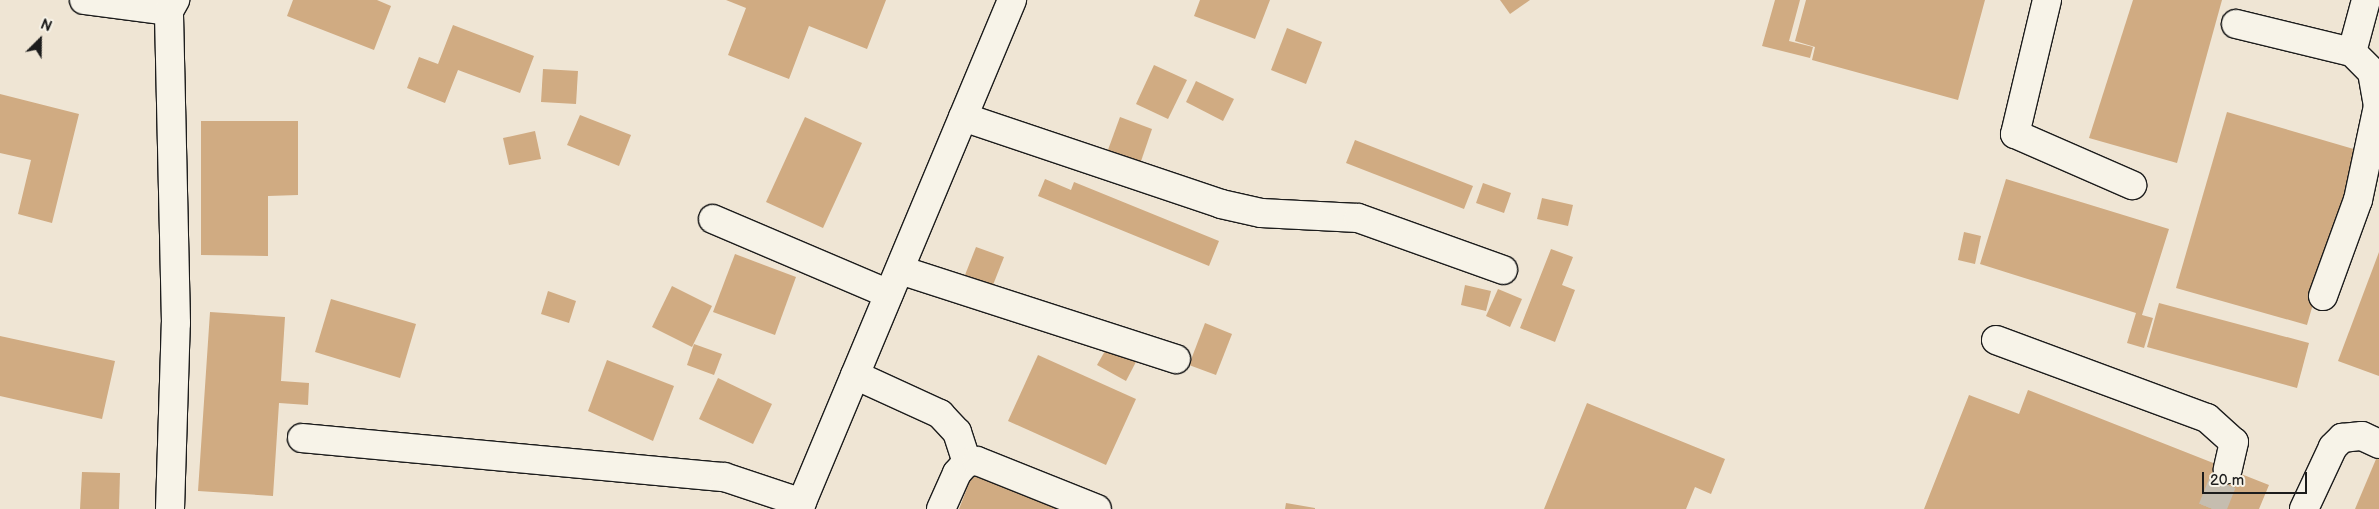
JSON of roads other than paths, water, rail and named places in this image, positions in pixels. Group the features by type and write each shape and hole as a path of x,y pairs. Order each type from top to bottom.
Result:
{"street":[{"path":"84,0 172,6 176,323 170,509"},
{"path":"302,438 724,478 801,506 1012,0"},
{"path":"2047,0 2015,134 2132,185"},
{"path":"2352,52 2366,0"},
{"path":"2236,24 2352,52 2372,72 2378,106 2358,200 2324,296"},
{"path":"963,117 1221,204 1269,213 1358,218 1503,270"},
{"path":"713,219 894,282 1176,359"},
{"path":"1996,340 2207,418 2234,442 2228,469"},
{"path":"856,375 940,414 957,432 967,462"},
{"path":"2304,509 2332,447 2342,438 2362,436 2379,444"},
{"path":"941,509 957,473 967,462 978,461 1097,509"}],"tunnel":[{"path":"2212,509 2228,469"}]}
